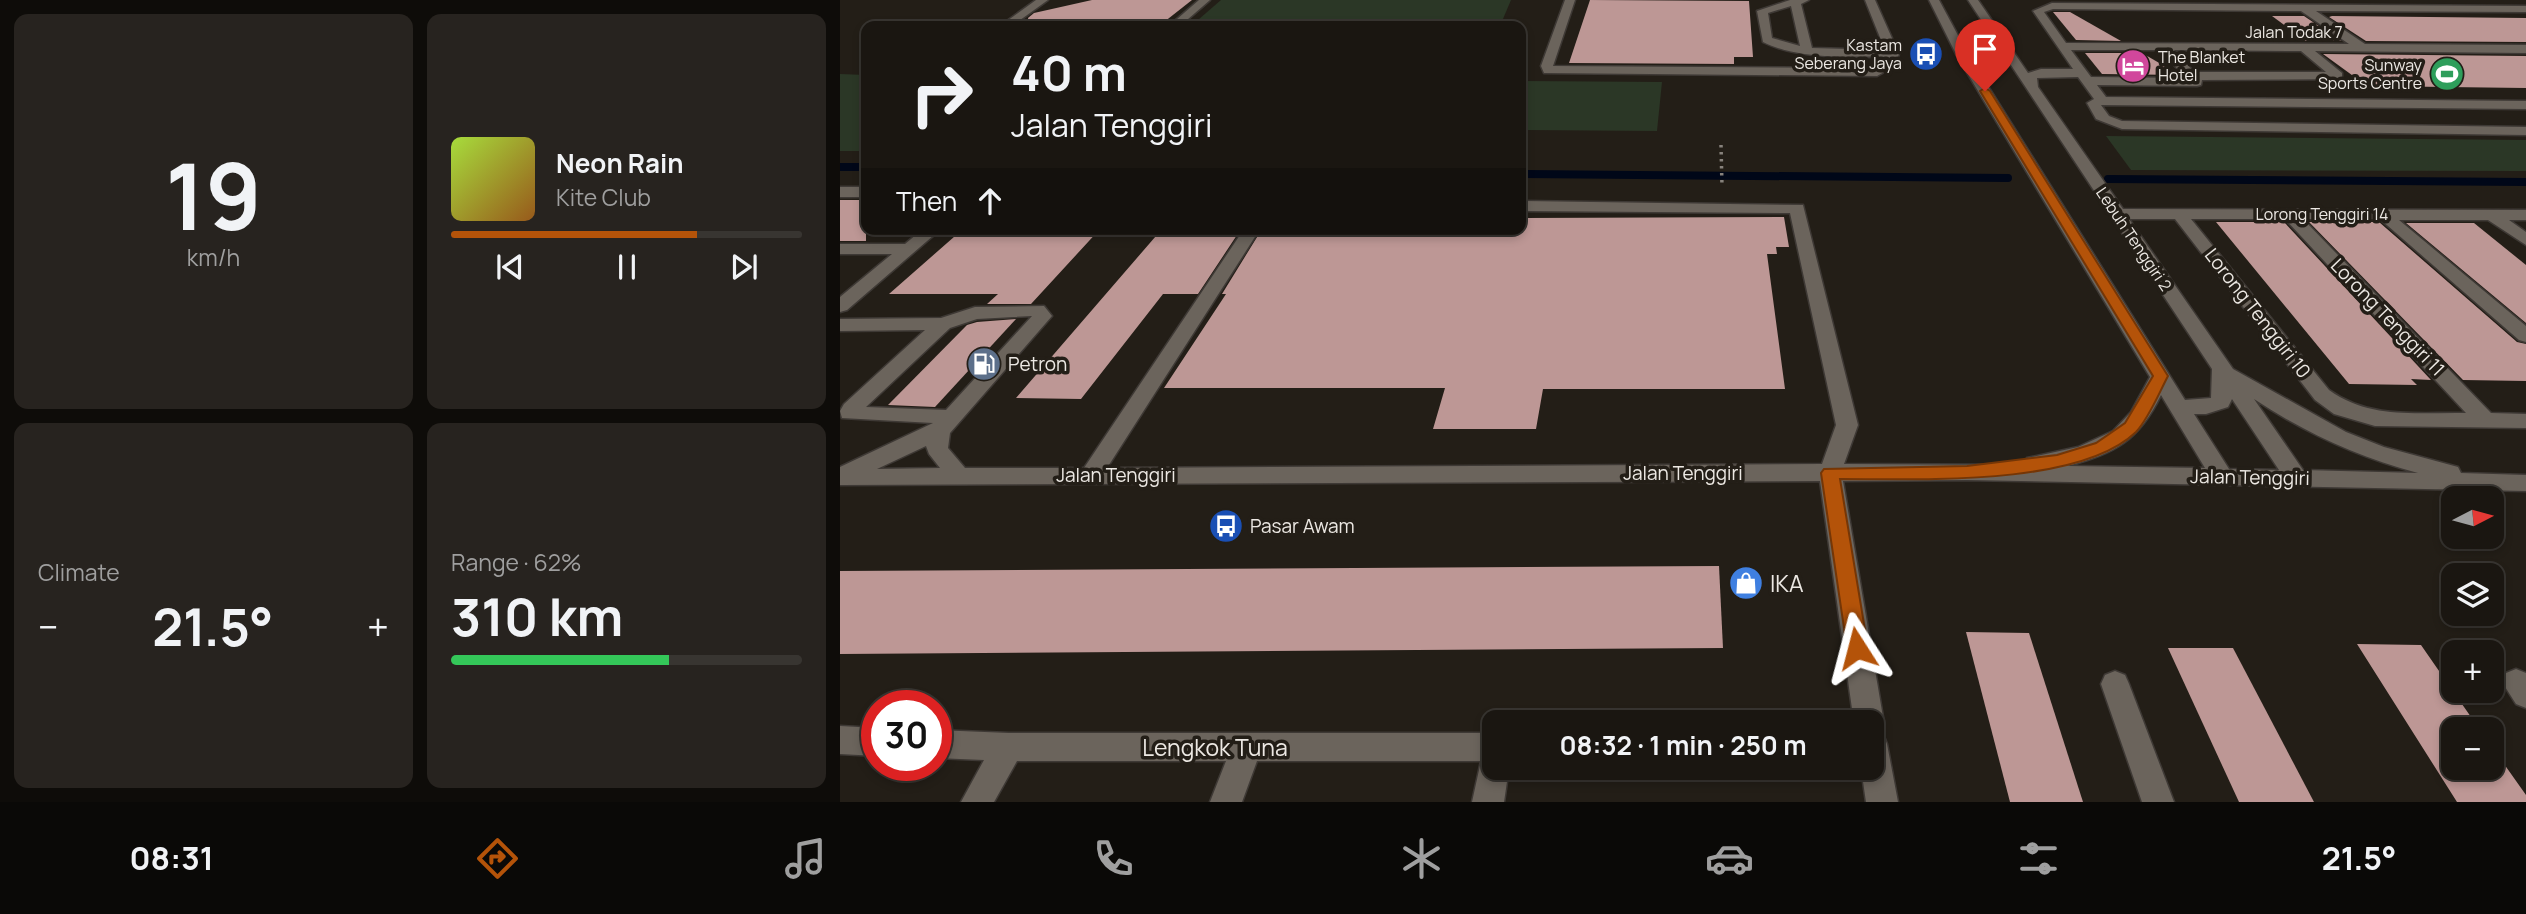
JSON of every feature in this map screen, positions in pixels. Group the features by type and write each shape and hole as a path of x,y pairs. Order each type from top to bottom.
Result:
{"street":[{"path":"1013,21 1043,0"},
{"path":"1180,21 1205,0"},
{"path":"1570,0 1546,66 1548,70 1877,72 1891,63 1892,54 1870,0"},
{"path":"1934,0 1963,56 2222,477"},
{"path":"2292,0 2362,48"},
{"path":"1807,51 1800,1 1762,11 1767,40 1782,47 1807,51 1892,54"},
{"path":"1963,56 1952,13 1956,6 1973,1"},
{"name":"Lebuh Tenggiri 2","path":"1973,1 1987,11 2032,88 2296,478"},
{"path":"2102,101 2038,9 2052,6 2526,9"},
{"name":"Jalan Todak 7","path":"2063,46 2526,49"},
{"path":"2032,88 2031,76 2041,73 2197,82 2164,47"},
{"path":"2191,76 2338,76 2304,48"},
{"path":"2174,59 2320,60"},
{"path":"2526,105 2094,103 2094,108 2105,120 2122,125 2526,131"},
{"path":"2372,104 2404,129"},
{"path":"840,192 861,192"},
{"path":"1526,206 1797,208 1847,425 1830,473 1867,710"},
{"name":"Lorong Tenggiri 14","path":"2117,214 2526,215"},
{"name":"Lorong Tenggiri 10","path":"2179,214 2322,395 2341,409 2375,419 2486,421"},
{"name":"Lorong Tenggiri 11","path":"2289,214 2486,421"},
{"path":"2383,214 2526,336"},
{"path":"2492,215 2526,240"},
{"path":"840,306 926,235"},
{"path":"1090,476 1248,235"},
{"path":"840,249 908,249"},
{"path":"840,325 943,324 975,313 1037,310 1043,316 944,424 840,476"},
{"path":"943,324 851,409 850,414 944,424"},
{"path":"2179,407 2206,407 2221,402 2222,368"},
{"path":"2222,368 2279,408 2321,429 2376,453 2480,482"},
{"path":"1967,472 2058,461 2102,447 2131,427 2161,376"},
{"path":"2486,421 2526,421"},
{"path":"944,424 937,449 958,476"},
{"name":"Jalan Tenggiri","path":"840,476 1967,472 2526,483"},
{"path":"2115,684 2158,802"},
{"path":"840,740 861,741"},
{"name":"Lengkok Tuna","path":"952,745 1482,747"},
{"path":"978,802 1009,747"},
{"path":"1226,802 1247,747"},
{"path":"1488,802 1492,780"},
{"path":"1878,780 1882,802"}],"path":[{"path":"1721,145 1722,184"}],"green space":[{"path":"1221,0 1511,0 1502,21 1197,21"},
{"path":"840,74 861,75 861,151 840,151"},
{"path":"1526,81 1662,82 1657,131 1526,130"},
{"path":"2106,136 2526,140 2526,171 2131,170"}],"building":[{"path":"1092,0 1192,0 1165,21 1028,21 1034,13"},
{"path":"1590,0 1749,1 1753,57 1734,57 1734,64 1569,63"},
{"path":"2053,12 2070,12 2121,41 2076,40"},
{"path":"2272,16 2304,16 2341,41 2306,41"},
{"path":"2329,17 2526,18 2526,42 2366,41"},
{"name":"The Blanket Hotel","path":"2085,53 2142,53 2180,75 2102,74"},
{"name":"Sunway Sports Centre","path":"2323,54 2526,56 2526,88 2367,86"},
{"path":"840,200 861,200 861,235 866,235 866,241 840,241"},
{"path":"1784,217 1789,247 1776,247 1777,254 1767,254 1785,389 1543,389 1536,429 1433,429 1445,388 1164,388 1226,294 1222,294 1258,235 1526,235 1526,218"},
{"path":"2216,222 2284,222 2431,380 2411,379 2417,385 2349,384"},
{"path":"2309,222 2379,222 2517,342 2526,344 2526,381 2463,380"},
{"path":"2406,223 2474,223 2526,265 2526,323"},
{"path":"956,235 1094,235 1031,304 987,304 998,294 889,294"},
{"path":"1157,235 1237,235 1198,294 1163,294 1081,399 1016,398"},
{"path":"1016,319 935,407 888,405 967,325"},
{"path":"1719,566 1723,648 840,654 840,571"},
{"path":"1966,632 2029,633 2083,802 2010,802"},
{"path":"2357,644 2421,645 2441,674 2441,703 2461,703 2471,717 2441,717 2441,777"},
{"path":"2168,648 2233,648 2314,802 2239,802"},
{"path":"2504,764 2526,795 2526,802 2457,802 2443,780 2504,780"}],"waterway":[{"path":"840,167 861,167"},
{"path":"1526,174 2008,178"},
{"path":"2108,179 2526,182"}],"place":[{"name":"Kastam Seberang Jaya","path":"1926,54"},
{"name":"The Blanket Hotel","path":"2133,66"},
{"name":"Sunway Sports Centre","path":"2447,74"},
{"name":"Petron","path":"984,364"},
{"name":"Pasar Awam","path":"1226,526"},
{"name":"IKA","path":"1746,583"}],"route":[{"path":"1857,648 1830,473 1967,472 2058,461 2102,447 2131,427 2161,376 1985,91"}]}
